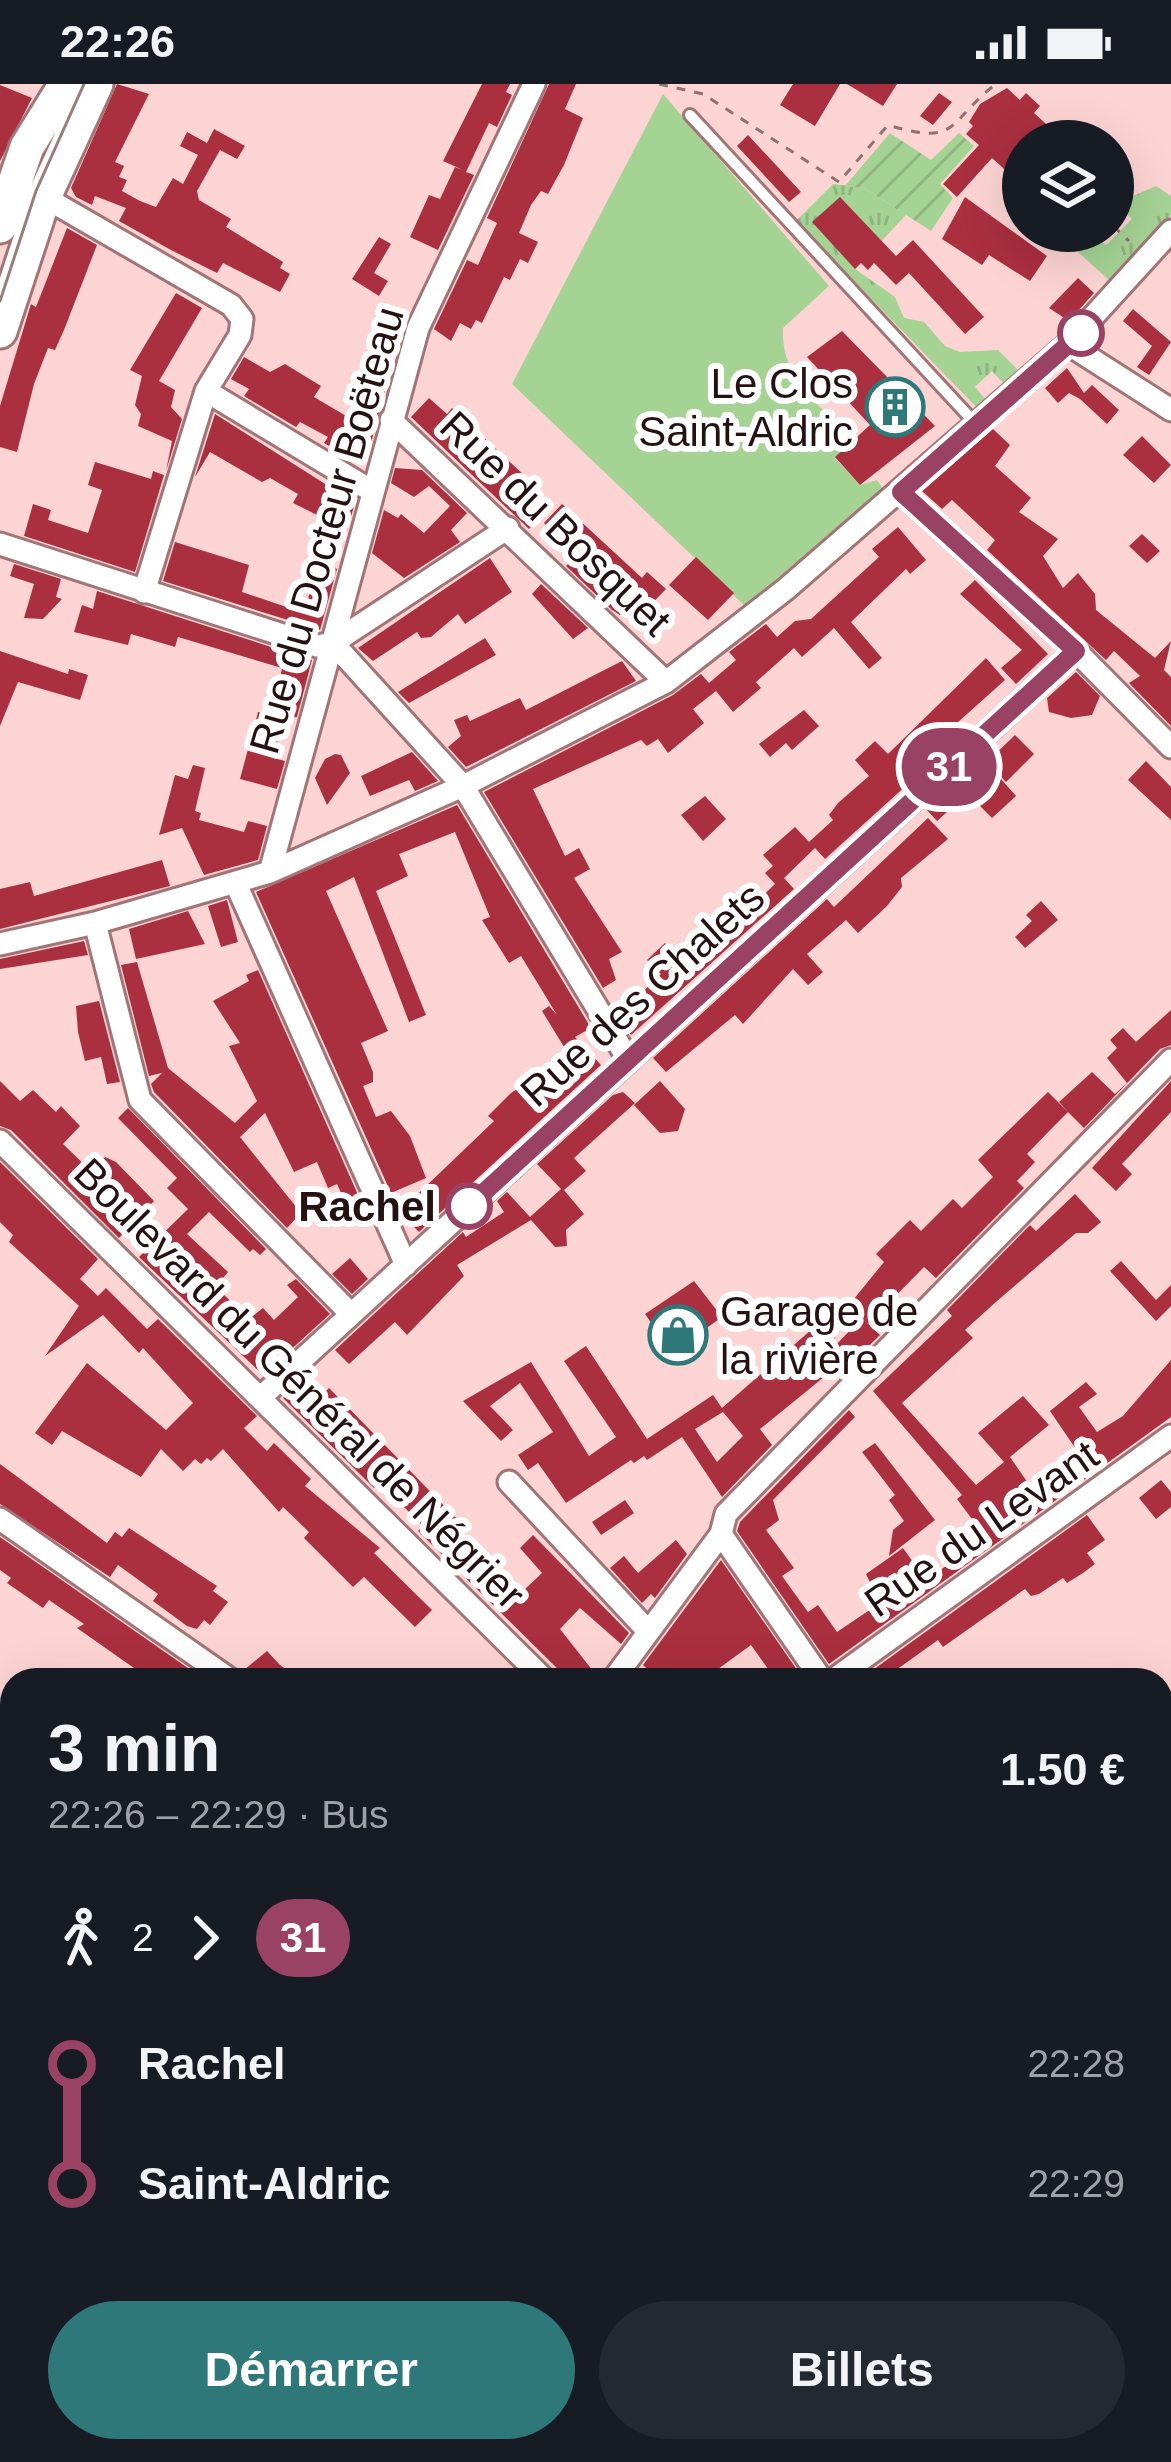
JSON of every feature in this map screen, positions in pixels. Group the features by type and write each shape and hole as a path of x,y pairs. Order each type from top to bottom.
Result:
{"main road":[{"path":"0,331 44,197 71,85"},
{"path":"0,226 30,140 71,85"}],"street":[{"name":"Rue du Docteur Boëteau","path":"270,872 418,328 534,84"},
{"path":"44,197 231,305 242,319 241,335 206,392 145,592"},
{"path":"0,944 94,923 270,872 463,786 666,682 901,492 1068,344 1171,231"},
{"path":"1068,344 1171,410"},
{"path":"206,392 372,491"},
{"name":"Rue du Bosquet","path":"391,420 666,682"},
{"path":"901,492 1076,651 1171,747"},
{"path":"0,544 316,646 332,643 508,527"},
{"path":"332,643 463,786 628,1059"},
{"name":"Rue des Chalets","path":"261,1397 1076,651"},
{"path":"236,884 406,1264"},
{"path":"94,923 140,1100 351,1314"},
{"path":"622,1668 721,1534 725,1514 1171,1060"},
{"name":"Boulevard du Général de Négrier","path":"0,1141 533,1668"},
{"name":"Rue du Levant","path":"850,1668 1158,1451 1171,1436"},
{"path":"509,1482 648,1631"},
{"path":"0,1519 214,1668"},
{"path":"721,1534 814,1668"}],"lane":[{"path":"690,115 977,425"}],"path":[{"path":"659,84 703,94 839,182 888,125 928,137 959,124 975,100 996,84"},
{"path":"1134,245 1139,250"}],"green space":[{"path":"663,94 829,286 783,328 788,362 805,390 856,438 835,458 860,485 877,480 884,490 745,606 512,384"},
{"path":"890,133 931,160 959,133 974,146 940,184 953,198 931,231 864,188 845,186"},
{"path":"833,184 864,188 906,215 855,269 895,297 904,318 924,322 945,346 960,352 998,350 1019,371 1004,384 992,371 975,387 986,400 977,408 796,221"},
{"path":"1156,186 1171,196 1171,215 1111,282 1078,252 1134,252 1134,196"}],"building":[{"path":"117,84 149,94 115,162 124,166 119,177 127,180 122,191 140,201 156,207 173,178 183,184 198,155 180,146 187,132 207,143 214,129 245,146 237,159 220,150 197,191 199,200 231,219 226,227 283,262 280,268 290,274 280,292 223,263 217,273 171,250 119,221 126,208 95,196 92,205 76,197 71,188"},
{"path":"482,84 510,84 506,92 512,95 497,127 489,123 466,172 474,175 438,250 410,237 429,195 440,199 455,167 463,170 443,161"},
{"path":"549,84 576,84 565,109 583,118 548,194 541,191 519,233 538,242 528,263 520,259 510,280 504,277 482,323 476,320 471,329 460,323 451,341 434,329 467,260 478,265 497,223 487,218"},
{"path":"793,84 840,84 815,126 780,105"},
{"path":"847,84 897,84 883,106"},
{"path":"0,85 32,98 0,161"},
{"path":"1007,88 1020,100 1026,93 1040,106 1034,113 1042,120 1002,120 1002,167 992,158 957,197 943,184 979,145 966,134 980,104"},
{"path":"939,93 952,102 933,125 920,116"},
{"path":"748,135 801,192 789,202 737,146"},
{"path":"840,197 896,256 913,240 984,317 965,334 909,273 896,285 874,263 868,270 861,263 855,269 812,222"},
{"path":"965,197 1002,224 1002,252 1047,256 1030,281 989,255 982,265 942,239"},
{"path":"67,228 97,245 55,350 48,348 34,384 17,452 0,447 0,406 31,304 36,307"},
{"path":"379,237 391,244 374,273 388,281 379,296 352,279"},
{"path":"1078,278 1094,293 1069,321 1049,308"},
{"path":"176,293 202,308 159,381 175,390 171,407 182,419 166,471 172,441 138,426 141,414 135,405 142,376 130,370"},
{"path":"1133,309 1171,342 1149,375 1137,367 1152,346 1123,321"},
{"name":"Le Clos Saint-Aldric","path":"842,331 935,426 860,485 835,457 870,425 807,357"},
{"path":"380,351 394,357 366,462 360,464 324,443 328,437 300,422 296,427 244,396 249,389 231,379 244,357 270,372 285,364 321,386 314,397 358,423 376,391 361,381 369,366 374,369"},
{"path":"1067,368 1084,393 1092,385 1119,410 1107,424 1080,399 1069,393 1058,403 1045,388"},
{"path":"429,398 447,414 452,408 525,476 520,489 544,513 529,529 411,417"},
{"path":"215,414 355,503 347,530 293,503 298,494 270,478 262,482 210,452 195,477"},
{"path":"993,429 1010,445 995,466 1031,498 1019,512 1058,539 1043,556 1063,588 1078,573 1095,594 1096,610 1155,658 1171,641 1164,670 1171,677 1171,726 1129,683 1140,676 1114,651 1106,660 987,550 995,540 952,500 942,509 922,491"},
{"path":"1142,436 1171,465 1154,483 1123,455"},
{"path":"95,462 151,479 153,471 164,475 135,572 24,536 33,504 51,510 48,520 88,533 102,490 88,485"},
{"path":"395,468 422,470 467,513 451,530 460,542 404,578 372,553 384,510 398,518 401,514 424,533 450,506 429,486 414,497 391,483"},
{"path":"562,504 642,578 647,572 666,589 638,618 627,608 620,615 612,610 566,566 577,555 544,523"},
{"path":"898,527 926,560 910,574 906,569 851,622 882,658 869,669 834,628 802,657 794,648 756,682 761,688 733,712 716,691 693,709 704,723 668,753 658,739 647,746 641,740 533,789 565,856 579,848 590,869 574,878 622,952 609,959 616,980 603,988 484,792 673,695 701,674 709,683 736,660 729,652 766,624 777,637 795,621 811,619 879,557 872,549"},
{"path":"1142,534 1160,551 1147,563 1129,546"},
{"path":"175,542 249,565 242,592 304,613 320,558 337,569 320,630 163,581"},
{"path":"696,557 734,593 708,620 669,585"},
{"path":"490,558 512,592 465,624 458,614 431,637 421,638 417,632 373,661 358,648"},
{"path":"14,564 61,579 56,597 62,599 43,619 24,618 34,584 10,576"},
{"path":"975,580 1048,654 1016,684 1001,668 1022,650 960,594"},
{"path":"541,584 588,628 573,639 532,594"},
{"path":"97,591 312,660 297,717 284,719 273,758 285,761 277,789 240,779 258,712 273,716 282,668 178,637 175,647 131,634 128,645 74,632 82,605 93,609"},
{"path":"485,638 496,655 409,703 398,692"},
{"path":"0,651 68,674 69,669 88,675 80,700 18,682 0,726"},
{"path":"986,658 1005,680 899,775 908,784 825,859 815,848 784,878 794,889 631,1035 619,1015 661,974 647,960 665,943 678,958 740,903 747,911 775,884 765,873 773,866 763,855 795,827 809,842 833,820 829,815 838,803 869,776 855,760 875,741 888,754"},
{"path":"622,661 636,681 466,767 448,747 461,736 454,720 467,715 470,721 520,698 526,710"},
{"path":"1076,672 1100,696 1092,715 1071,718 1049,712 1047,698"},
{"path":"804,710 819,726 792,750 786,743 770,757 759,744"},
{"path":"1015,735 1034,754 1006,782 987,762"},
{"path":"412,752 438,781 415,791 409,780 370,796 361,776"},
{"path":"341,755 350,773 327,805 315,778 325,759"},
{"path":"1146,761 1171,787 1171,820 1128,780"},
{"path":"193,765 205,768 195,811 201,813 199,820 244,832 248,821 267,826 258,860 204,875 182,828 159,835 175,775 188,779"},
{"path":"1001,779 1016,796 992,818 976,802"},
{"path":"955,782 966,795 937,821 926,809"},
{"path":"705,796 726,819 703,841 681,815"},
{"path":"457,805 591,1028 575,1037 601,1065 419,1232 399,1212 494,1121 488,1116 511,1093 569,1055 542,1011 549,1006 557,1015 521,956 509,963 482,920 490,917 455,832 399,854 408,876 376,891 426,1015 409,1022 354,877 326,891 388,1031 361,1043 373,1072 373,1082 363,1086 376,1117 391,1111 410,1136 426,1178 391,1193 256,892"},
{"path":"928,818 948,839 901,878 902,887 858,933 846,920 807,954 823,972 808,985 793,969 743,1024 735,1015 666,1072 653,1058 827,899 834,907"},
{"path":"162,860 170,886 0,929 0,889 30,882 34,896"},
{"path":"227,900 238,942 221,947 208,906"},
{"path":"1041,901 1058,920 1025,948 1015,937 1032,921 1026,915"},
{"path":"188,911 205,944 136,959 129,929"},
{"path":"84,941 88,955 0,969 0,959"},
{"path":"137,962 168,1068 235,1123 257,1101 229,1046 240,1043 213,1001 249,981 246,975 258,970 363,1206 350,1212 337,1184 328,1188 317,1162 294,1172 265,1113 240,1137 301,1213 287,1228 154,1092 151,1084 162,1073 149,1076 121,965"},
{"path":"99,1001 120,1082 107,1084 101,1057 85,1061 76,1006"},
{"path":"1171,1010 1171,1045 1160,1049 1084,1128 1059,1102 1092,1072 1115,1094 1127,1083 1107,1058 1117,1048 1110,1040 1123,1028 1136,1042"},
{"path":"0,1081 20,1101 33,1090 56,1112 61,1106 80,1126 63,1144 91,1171 105,1157 116,1162 154,1201 119,1238 11,1130 0,1126"},
{"path":"660,1081 685,1109 678,1131 660,1133 634,1105"},
{"path":"1171,1081 1171,1112 1122,1164 1132,1174 1116,1191 1092,1168"},
{"path":"623,1092 635,1103 574,1158 586,1171 564,1190 584,1214 566,1230 567,1246 555,1247 531,1220 457,1265 464,1276 407,1335 395,1322 349,1364 335,1350 463,1232 466,1237 504,1212 497,1201 507,1192 530,1217 561,1189 537,1164 613,1095"},
{"path":"1048,1092 1068,1112 1027,1154 1035,1162 1017,1181 1024,1188 936,1278 924,1267 868,1324 849,1305 884,1262 876,1254 910,1220 921,1231 953,1199 962,1208 993,1177 978,1160"},
{"path":"128,1108 266,1249 260,1255 253,1249 250,1252 209,1212 187,1234 228,1272 216,1287 249,1319 263,1308 274,1320 298,1297 287,1285 296,1279 330,1314 263,1375 139,1257 188,1209 167,1188 177,1178 118,1118"},
{"path":"0,1162 98,1259 80,1279 98,1296 106,1288 147,1329 158,1319 257,1416 244,1428 267,1451 274,1443 311,1479 305,1486 380,1548 374,1553 432,1610 415,1627 364,1577 353,1587 304,1538 309,1532 283,1507 279,1512 223,1449 211,1461 207,1458 201,1464 195,1459 183,1471 161,1449 141,1477 62,1431 52,1445 35,1433 87,1363 166,1430 193,1403 143,1348 139,1353 103,1315 45,1356 79,1306 9,1242 13,1235 0,1222"},
{"path":"1075,1194 1101,1222 1088,1233 1076,1233 965,1330 973,1338 902,1403 976,1485 1004,1462 978,1433 1023,1396 1049,1425 1010,1457 1035,1493 1082,1458 1050,1411 1086,1382 1097,1394 1079,1407 1097,1432 1123,1416 1171,1360 1171,1417 829,1664 737,1531 740,1522 849,1410 855,1417 773,1500 779,1520 766,1530 794,1568 782,1576 808,1612 818,1605 837,1632 880,1603 866,1574 903,1548 926,1580 986,1538 957,1499 962,1495 873,1391 952,1316 947,1310 1030,1225 1036,1231"},
{"path":"350,1258 368,1279 352,1294 332,1274"},
{"path":"1121,1261 1156,1300 1171,1285 1171,1306 1156,1321 1110,1271"},
{"name":"Garage de la rivière","path":"694,1281 722,1317 672,1353 645,1314"},
{"path":"862,1318 880,1335 846,1368 830,1351"},
{"path":"820,1322 836,1337 810,1360 824,1377 760,1429 772,1445 722,1497 682,1437 647,1460 644,1456 634,1463 631,1460 566,1503 538,1463 528,1470 518,1455 553,1432 520,1383 490,1406 513,1430 501,1441 463,1401 531,1362 589,1456 616,1437 564,1361 586,1346 647,1439 713,1395 722,1408","holes":["723,1412 743,1436 717,1462 695,1429"]},
{"path":"302,1379 320,1397 329,1388 465,1527 459,1533 522,1592 542,1573 520,1548 533,1535 629,1633 621,1644 580,1608 560,1629 591,1668 557,1668 418,1531 423,1526 379,1482 374,1488 283,1398"},
{"path":"875,1443 935,1520 889,1556 893,1530 904,1521 889,1500 895,1495 862,1452"},
{"path":"0,1464 107,1543 115,1532 122,1537 129,1528 217,1586 213,1591 228,1602 210,1625 204,1620 197,1629 187,1626 153,1601 158,1594 118,1565 110,1577 0,1504"},
{"path":"1161,1480 1171,1492 1171,1507 1156,1519 1139,1498"},
{"path":"625,1500 634,1513 601,1535 592,1522"},
{"path":"1087,1515 1105,1540 1087,1553 1095,1564 1067,1583 1063,1578 1031,1596 1025,1589 943,1647 938,1640 899,1668 876,1668"},
{"path":"0,1537 188,1668 134,1668 77,1628 84,1624 49,1600 43,1608 7,1583 11,1578 0,1570"},
{"path":"676,1540 687,1554 655,1598 651,1594 642,1603 610,1568 624,1556 638,1573"},
{"path":"721,1560 796,1668 767,1668 751,1645 719,1668 643,1665"},
{"path":"267,1651 284,1668 246,1668"}],"tram line":[{"path":"0,301 36,191 84,84"}],"bus line":[{"name":"31","path":"469,1206 1076,651 901,492 1081,333"}],"place":[{"name":"Le Clos Saint-Aldric","path":"895,407"},
{"name":"Rachel","path":"469,1206"},
{"name":"Garage de la rivière","path":"678,1335"}]}
